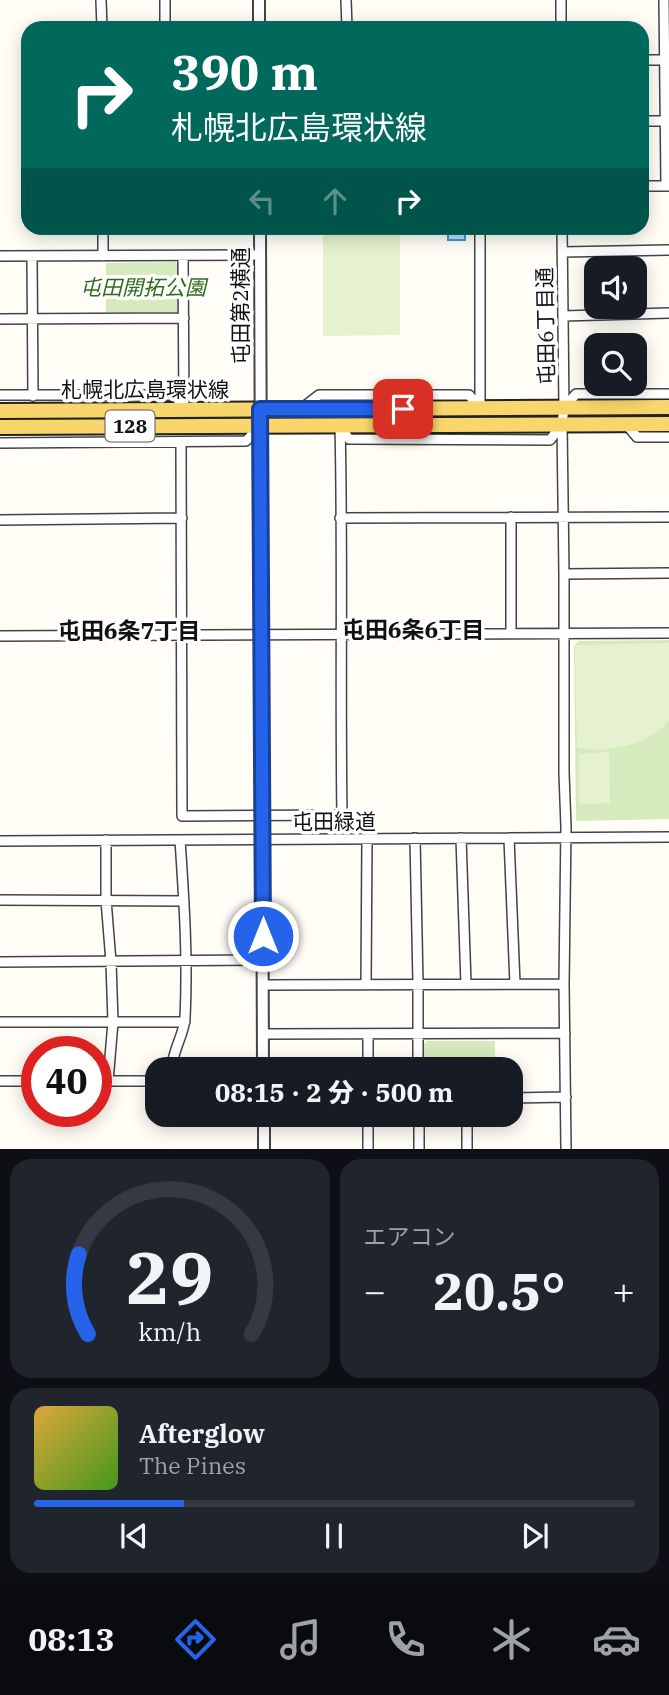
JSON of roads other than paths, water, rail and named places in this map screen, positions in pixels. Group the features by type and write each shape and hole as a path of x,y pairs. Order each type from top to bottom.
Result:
{"main road":[{"name":"札幌北広島環状線","path":"0,411 669,407"},
{"name":"札幌北広島環状線","path":"0,427 669,424"}],"street":[{"path":"101,0 102,21"},
{"path":"165,0 165,21"},
{"path":"258,0 259,21"},
{"path":"346,0 347,21"},
{"path":"561,21 562,0"},
{"path":"649,186 667,186 664,0"},
{"path":"649,60 664,60"},
{"path":"649,121 664,121"},
{"path":"103,235 103,256"},
{"name":"屯田第2横通","path":"260,235 263,1057"},
{"path":"480,235 480,408"},
{"name":"屯田6丁目通","path":"562,235 566,1149"},
{"path":"562,251 669,250"},
{"path":"0,256 260,255"},
{"path":"32,256 33,396"},
{"path":"183,256 184,410"},
{"path":"563,316 669,313"},
{"path":"0,318 184,318"},
{"path":"564,408 576,394 669,394"},
{"path":"0,396 175,395 184,410"},
{"path":"626,424 637,438 669,438"},
{"path":"181,442 182,816 342,815 340,425"},
{"path":"0,443 246,441 260,426"},
{"path":"511,517 511,633"},
{"path":"340,518 669,517"},
{"path":"0,520 182,519"},
{"path":"564,574 669,573"},
{"path":"0,636 669,633"},
{"name":"屯田緑道","path":"0,841 669,837"},
{"path":"415,838 418,1057"},
{"path":"461,838 466,984"},
{"path":"509,838 515,984"},
{"path":"366,839 366,984"},
{"path":"106,840 112,1036"},
{"path":"172,1057 185,1022 186,962 180,840"},
{"path":"0,900 184,901"},
{"path":"0,962 263,960"},
{"path":"263,985 564,984"},
{"path":"0,1022 185,1022"},
{"path":"263,1034 565,1033"},
{"path":"368,1035 368,1057"},
{"path":"0,1081 21,1081"},
{"path":"112,1081 145,1081"},
{"path":"523,1098 566,1097"},
{"path":"264,1127 264,1149"},
{"path":"368,1127 368,1149"},
{"path":"419,1127 419,1149"},
{"path":"467,1127 467,1149"}],"water":[{"path":"448,235 465,235 465,240 448,240"}],"district":[{"name":"屯田6条6丁目","path":"413,629"},
{"name":"屯田6条7丁目","path":"129,630"}],"park label":[{"name":"屯田開拓公園","path":"143,287"}]}
